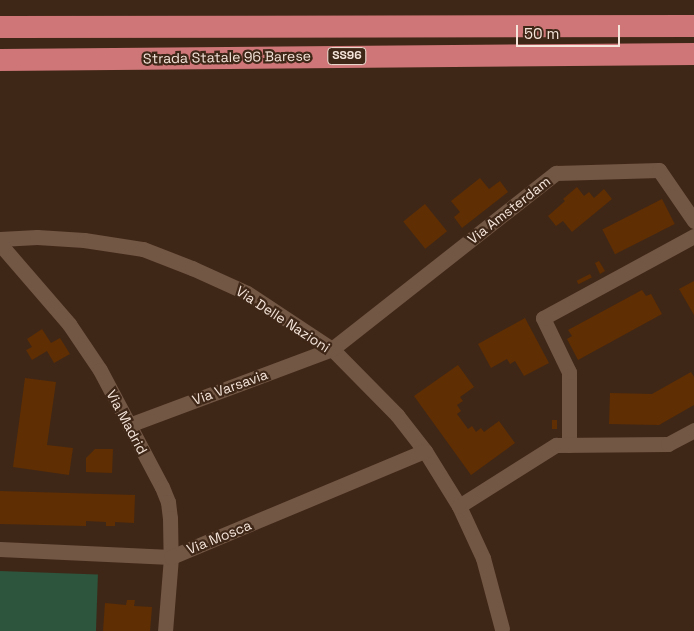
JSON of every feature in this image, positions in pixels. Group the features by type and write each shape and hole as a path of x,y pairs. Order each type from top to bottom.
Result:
{"highway":[{"name":"SS96","path":"0,27 694,26"},
{"name":"Strada Statale 96 Barese","path":"0,60 694,54"}],"street":[{"name":"Via Amsterdam","path":"332,349 556,173 659,170 694,221"},
{"path":"569,445 570,372 543,318 694,236"},
{"name":"Via Delle Nazioni","path":"0,239 37,237 84,240 143,249 192,268 247,294 332,349 397,415 425,451 459,506 484,558 502,630"},
{"name":"Via Madrid","path":"0,244 69,324 100,370 168,502 171,557 165,631"},
{"name":"Via Varsavia","path":"129,425 332,349"},
{"path":"459,506 556,445 668,444 694,430"},
{"name":"Via Mosca","path":"0,549 171,557 425,451"}],"green space":[{"path":"0,571 98,574 96,631 0,631"}],"building":[{"path":"480,178 489,189 500,181 508,192 462,228 454,217 460,212 451,201"},
{"path":"577,187 584,196 589,192 594,198 604,189 612,199 572,232 563,221 556,226 548,216"},
{"path":"662,199 675,224 615,254 602,229"},
{"path":"425,204 447,231 425,249 403,222"},
{"path":"599,261 605,271 600,274 595,263"},
{"path":"590,274 592,278 578,284 577,281"},
{"path":"694,281 694,315 679,289"},
{"path":"642,290 646,296 651,294 662,314 578,360 567,339 572,336 568,330"},
{"path":"525,318 549,363 524,376 515,361 510,364 507,359 491,368 478,344"},
{"path":"42,329 51,343 60,338 70,354 54,363 47,351 32,360 26,350 32,347 27,339"},
{"path":"458,365 474,387 460,397 463,401 457,405 461,411 457,414 468,429 472,426 476,432 481,428 484,432 499,421 515,443 471,475 414,396"},
{"path":"691,372 694,377 694,405 659,425 609,424 610,393 652,394"},
{"path":"25,378 56,382 47,445 73,448 69,475 13,467"},
{"path":"552,420 557,420 557,429 552,429"},
{"path":"95,449 113,449 112,473 86,472 86,458"},
{"path":"0,491 135,495 134,523 115,522 115,526 106,526 106,522 86,521 86,526 0,524"},
{"path":"127,600 135,600 134,606 152,607 150,631 103,631 105,603 126,605"}]}
